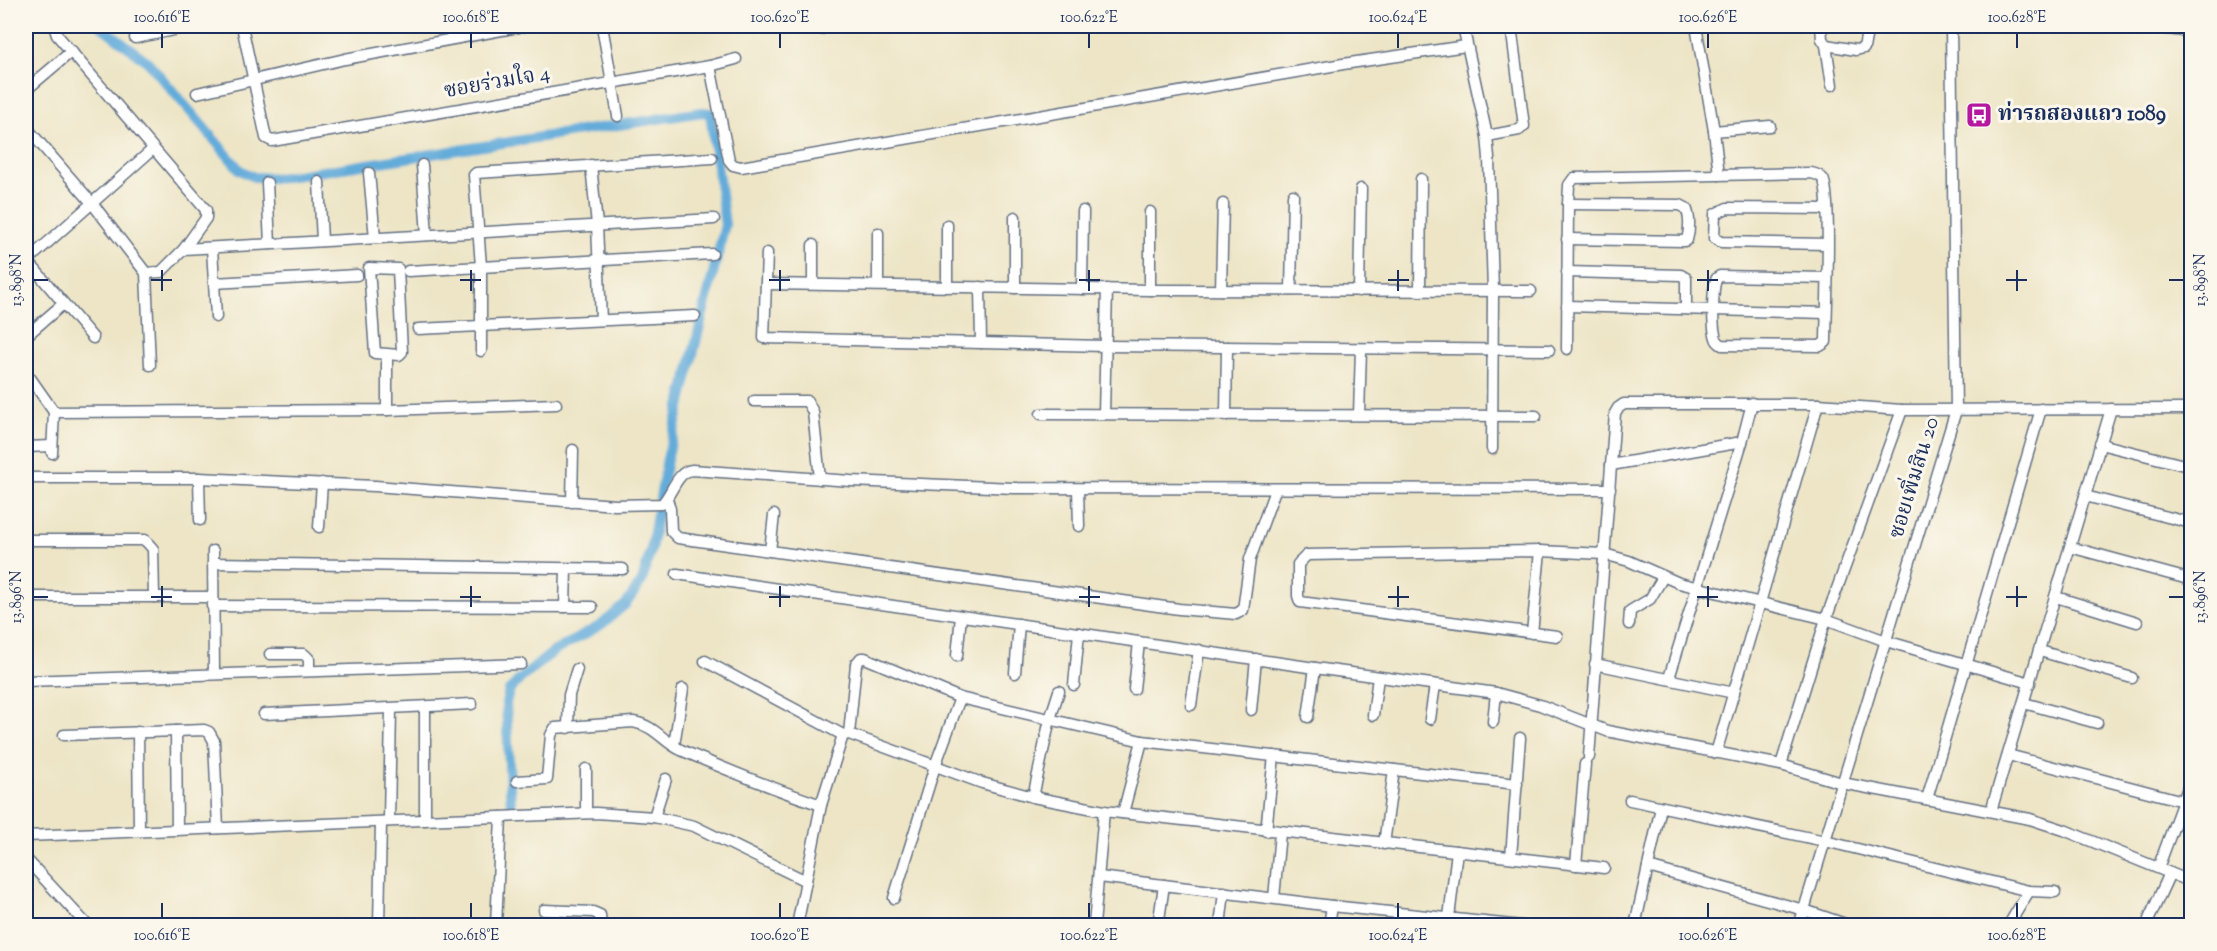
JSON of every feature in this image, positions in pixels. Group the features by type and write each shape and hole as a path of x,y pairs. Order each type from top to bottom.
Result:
{"street":[{"path":"54,26 57,35 206,210 206,218 184,249 161,272 146,273"},
{"path":"135,38 171,28 193,26"},
{"path":"242,26 254,80"},
{"path":"197,93 345,59 524,26"},
{"path":"602,26 618,116"},
{"path":"1462,26 1487,136 1493,291 1492,449"},
{"path":"1487,136 1519,130 1524,126 1511,26"},
{"path":"1696,26 1719,175"},
{"path":"1821,26 1832,85"},
{"path":"1826,45 1861,50 1866,43 1868,26"},
{"name":"ซอยเพิ่มสิน 20","path":"1799,926 1956,410 1951,26"},
{"path":"2144,26 2191,29"},
{"path":"710,66 729,160 733,165 741,166 1325,67 1466,46"},
{"path":"26,90 72,51"},
{"name":"ซอยร่วมใจ 4","path":"254,80 266,138 278,141 710,66 736,59"},
{"path":"1714,131 1770,126"},
{"path":"26,127 92,203 146,273 150,364"},
{"path":"93,338 26,260 153,149"},
{"path":"482,351 481,266 474,175 479,171 712,158"},
{"path":"422,165 427,235"},
{"path":"591,165 597,225 601,320"},
{"path":"369,172 375,238"},
{"path":"1567,349 1568,204 1569,185 1574,178 1706,181 1719,175 1817,174 1825,182 1827,209 1827,278 1826,342 1824,345 1722,345 1716,340 1714,310 1715,281 1720,276 1827,278"},
{"path":"1420,291 1421,179"},
{"path":"319,182 322,241"},
{"path":"267,183 270,244"},
{"path":"1359,291 1361,189"},
{"path":"1291,290 1293,195"},
{"path":"1221,290 1223,204"},
{"path":"1568,204 1680,206 1686,208 1689,218 1689,236 1684,241 1568,239"},
{"path":"1827,209 1727,208 1715,214 1713,232 1714,238 1721,242 1827,244"},
{"path":"1082,289 1083,212"},
{"path":"1150,212 1150,290"},
{"path":"1015,217 1015,288"},
{"path":"184,249 714,219"},
{"path":"947,225 947,286"},
{"path":"878,233 878,285"},
{"path":"813,245 813,284"},
{"path":"212,248 216,317"},
{"path":"767,253 764,338 1105,346 1549,350"},
{"path":"408,271 712,254"},
{"path":"369,268 398,269 402,352 399,355 387,355 375,353 369,268"},
{"path":"1568,272 1681,275 1686,278 1687,283 1686,309"},
{"path":"214,283 357,275"},
{"path":"766,284 1150,290 1531,291"},
{"path":"981,287 981,344"},
{"path":"1104,414 1107,289"},
{"path":"26,336 63,304"},
{"path":"1568,306 1826,313"},
{"path":"418,329 695,316"},
{"path":"1226,415 1227,347"},
{"path":"1359,415 1361,349"},
{"path":"387,355 387,410"},
{"path":"26,372 54,412 52,450 26,447"},
{"path":"754,401 807,401 811,405 820,479"},
{"path":"1669,678 1752,403"},
{"path":"1576,865 1592,726 1615,413 1618,408 1624,404 1752,403 1818,404 1902,410 2192,409"},
{"path":"54,412 387,410 556,404"},
{"path":"1716,753 1818,404"},
{"path":"1991,811 2111,408"},
{"path":"1927,799 2041,409"},
{"path":"1781,765 1826,619 1902,410"},
{"path":"1041,414 1536,416"},
{"path":"1611,465 1742,442"},
{"path":"2100,444 2192,467"},
{"path":"572,502 573,450"},
{"path":"660,502 680,475 686,471 1004,488 1610,489"},
{"path":"26,478 199,478 375,486 615,505 660,502 670,509 671,531 678,538 1179,609 1236,614 1240,613 1244,606 1250,559 1275,490"},
{"path":"199,478 200,520"},
{"path":"319,527 322,483"},
{"path":"1078,489 1079,526"},
{"path":"2085,496 2191,523"},
{"path":"770,551 774,514"},
{"path":"26,540 145,540 153,549 154,597"},
{"path":"2070,547 2192,580"},
{"path":"213,551 214,673"},
{"path":"1557,636 1300,602 1298,564 1307,555 1540,551 1604,554 1629,561 1679,583 1826,619 1886,641 2030,683"},
{"path":"1532,633 1540,551"},
{"path":"213,563 623,569"},
{"path":"565,607 566,568"},
{"path":"677,574 1496,693 1540,705 1592,726 1781,765 1842,783 2030,819 2064,830 2192,882"},
{"path":"1629,624 1630,611 1650,599 1663,577"},
{"path":"26,597 154,597 212,601 592,607"},
{"path":"2056,597 2137,621"},
{"path":"957,656 962,615"},
{"path":"1015,673 1019,624"},
{"path":"1074,685 1079,633"},
{"path":"1134,689 1139,642"},
{"path":"1191,705 1199,651"},
{"path":"2040,651 2132,678"},
{"path":"270,654 304,654 309,659 309,670"},
{"path":"797,926 821,805 846,735 856,664 861,658 960,698 1142,741 1517,784"},
{"path":"1251,710 1256,659"},
{"path":"705,661 846,735 982,783 1033,797 1104,811 1280,833 1604,868"},
{"path":"26,681 521,664"},
{"path":"1595,664 1734,693"},
{"path":"1308,717 1316,668"},
{"path":"568,728 569,695 577,669"},
{"path":"1373,715 1378,677"},
{"path":"1430,719 1436,685"},
{"path":"674,746 683,689"},
{"path":"1033,797 1050,719 1059,691"},
{"path":"1493,722 1496,693"},
{"path":"894,898 935,766 960,698"},
{"path":"2024,703 2097,723"},
{"path":"264,714 472,704"},
{"path":"425,708 425,820"},
{"path":"380,926 392,709"},
{"path":"517,781 547,779 552,731 555,728 646,724 674,746 791,795 821,805"},
{"path":"64,735 204,730 209,732 214,741 218,828"},
{"path":"176,731 177,830"},
{"path":"138,732 139,831"},
{"path":"1511,857 1520,738"},
{"path":"1123,813 1142,741"},
{"path":"2008,755 2183,801"},
{"path":"1266,831 1274,756"},
{"path":"586,769 586,813"},
{"path":"1384,844 1394,770"},
{"path":"2158,868 2192,777"},
{"path":"654,817 666,779"},
{"path":"1630,801 1825,841 2029,891 2055,892"},
{"path":"1635,926 1661,807"},
{"path":"1094,925 1104,811"},
{"path":"26,836 586,813 654,817 694,826 806,881"},
{"path":"496,926 501,817"},
{"path":"1274,898 1280,833"},
{"path":"1449,922 1457,851"},
{"path":"26,859 88,926"},
{"path":"1648,867 1804,910 1851,926"},
{"path":"2149,919 2170,873"},
{"path":"1099,877 1449,922 1522,926"},
{"path":"1158,926 1164,885"},
{"path":"2008,926 2029,891"},
{"path":"1220,926 1224,892"},
{"path":"1329,926 1332,906"},
{"path":"544,910 593,912 600,915 602,926"}],"waterway":[{"path":"101,26 148,62 240,170 254,177 278,178 702,112 710,113 725,225 667,459 651,549 642,581 626,604 601,625 553,652 509,691 506,703 511,806"}],"place":[{"name":"ท่ารถสองแถว 1089","path":"1979,115"}]}
